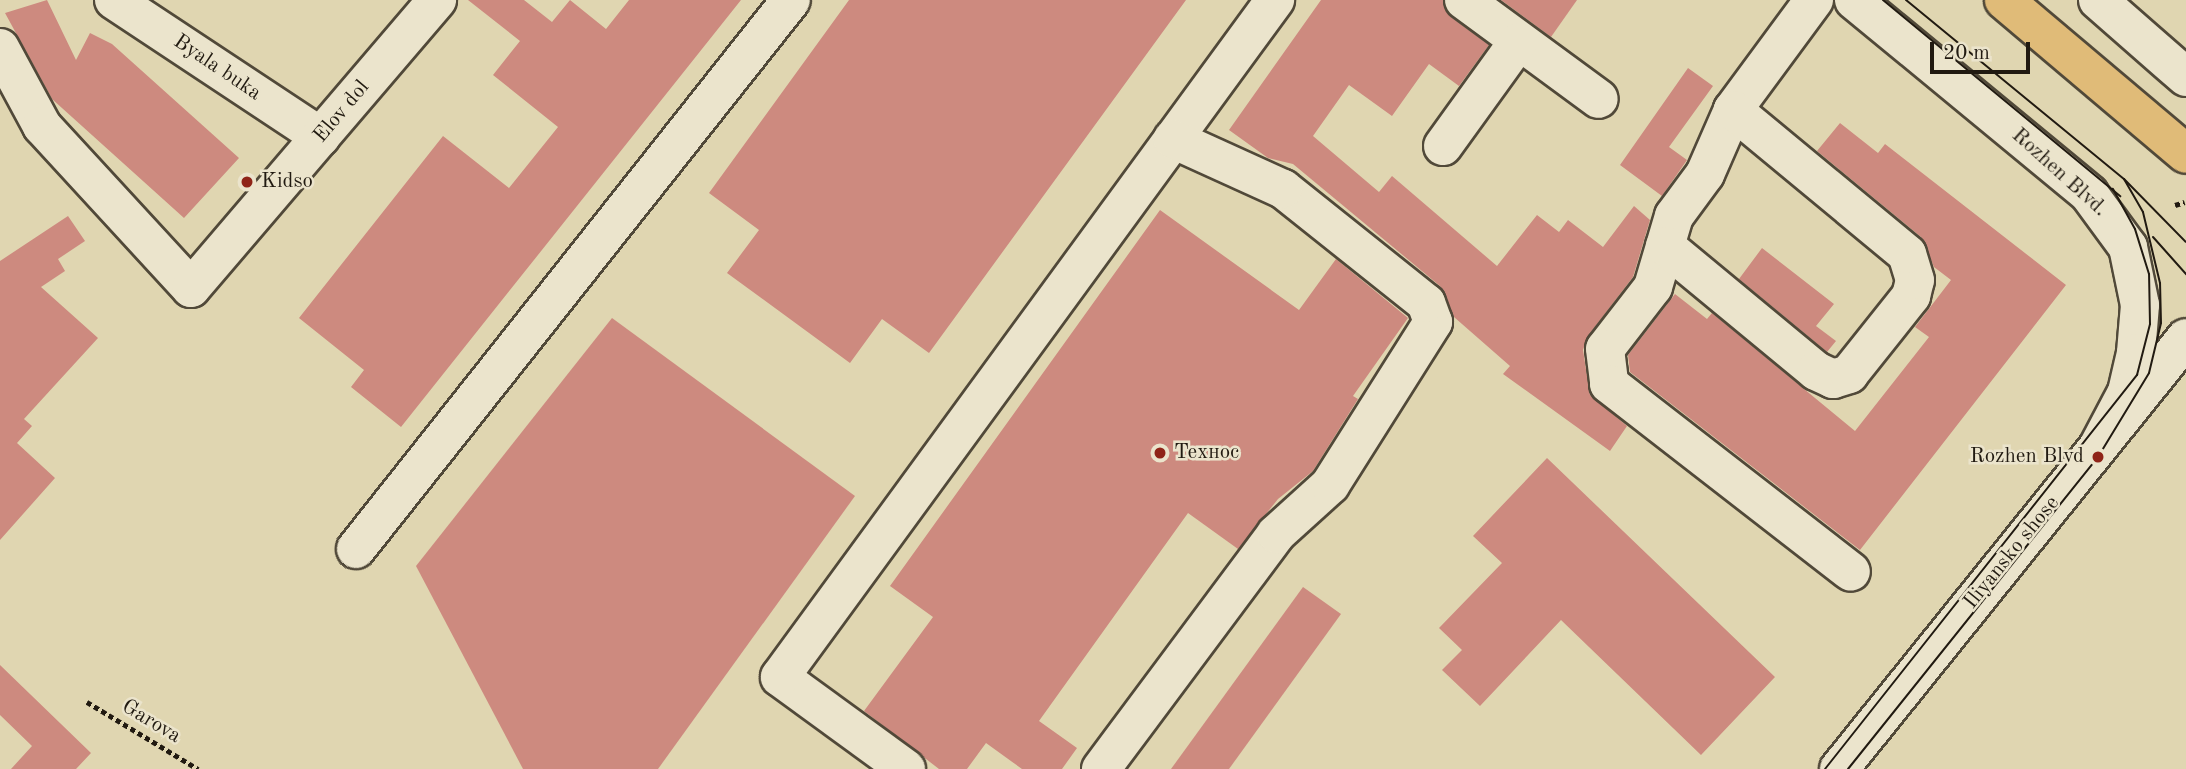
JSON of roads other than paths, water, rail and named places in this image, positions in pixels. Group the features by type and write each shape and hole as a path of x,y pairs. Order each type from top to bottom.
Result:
{"main road":[{"path":"2004,0 2186,154"}],"street":[{"name":"Byala buka","path":"114,0 321,137"},
{"name":"Elov dol","path":"0,48 42,126 191,288 437,0"},
{"path":"356,550 791,0"},
{"path":"906,769 780,677 1275,0"},
{"path":"1464,0 1518,42 1600,99"},
{"path":"1814,0 1733,110 1705,174 1674,216 1653,286 1605,349 1609,384 1851,572"},
{"name":"Rozhen Blvd.","path":"1854,0 2089,194 2128,247 2140,305 2136,353 2127,392 2099,445"},
{"path":"2098,0 2186,77"},
{"path":"1443,146 1518,42"},
{"path":"1665,246 1816,371 1833,379 1850,374 1911,296 1915,279 1907,254 1733,110"},
{"path":"1101,769 1276,534 1330,485 1433,322 1426,303 1283,189 1173,139"},
{"name":"Iliyansko shose","path":"1839,769 2186,338"}],"tram line":[{"path":"1883,0 2120,196"},
{"path":"1906,0 2124,179 2186,242"},
{"path":"1848,769 2098,457 2149,373 2161,323 2160,283 2143,212 2124,179"},
{"path":"1825,769 2137,375 2150,324 2149,274 2135,229 2113,189"},
{"path":"2153,237 2186,274"}],"place":[{"name":"Kidso","path":"247,182"},
{"name":"Технос","path":"1160,453"},
{"name":"Rozhen Blvd","path":"2098,457"}]}
